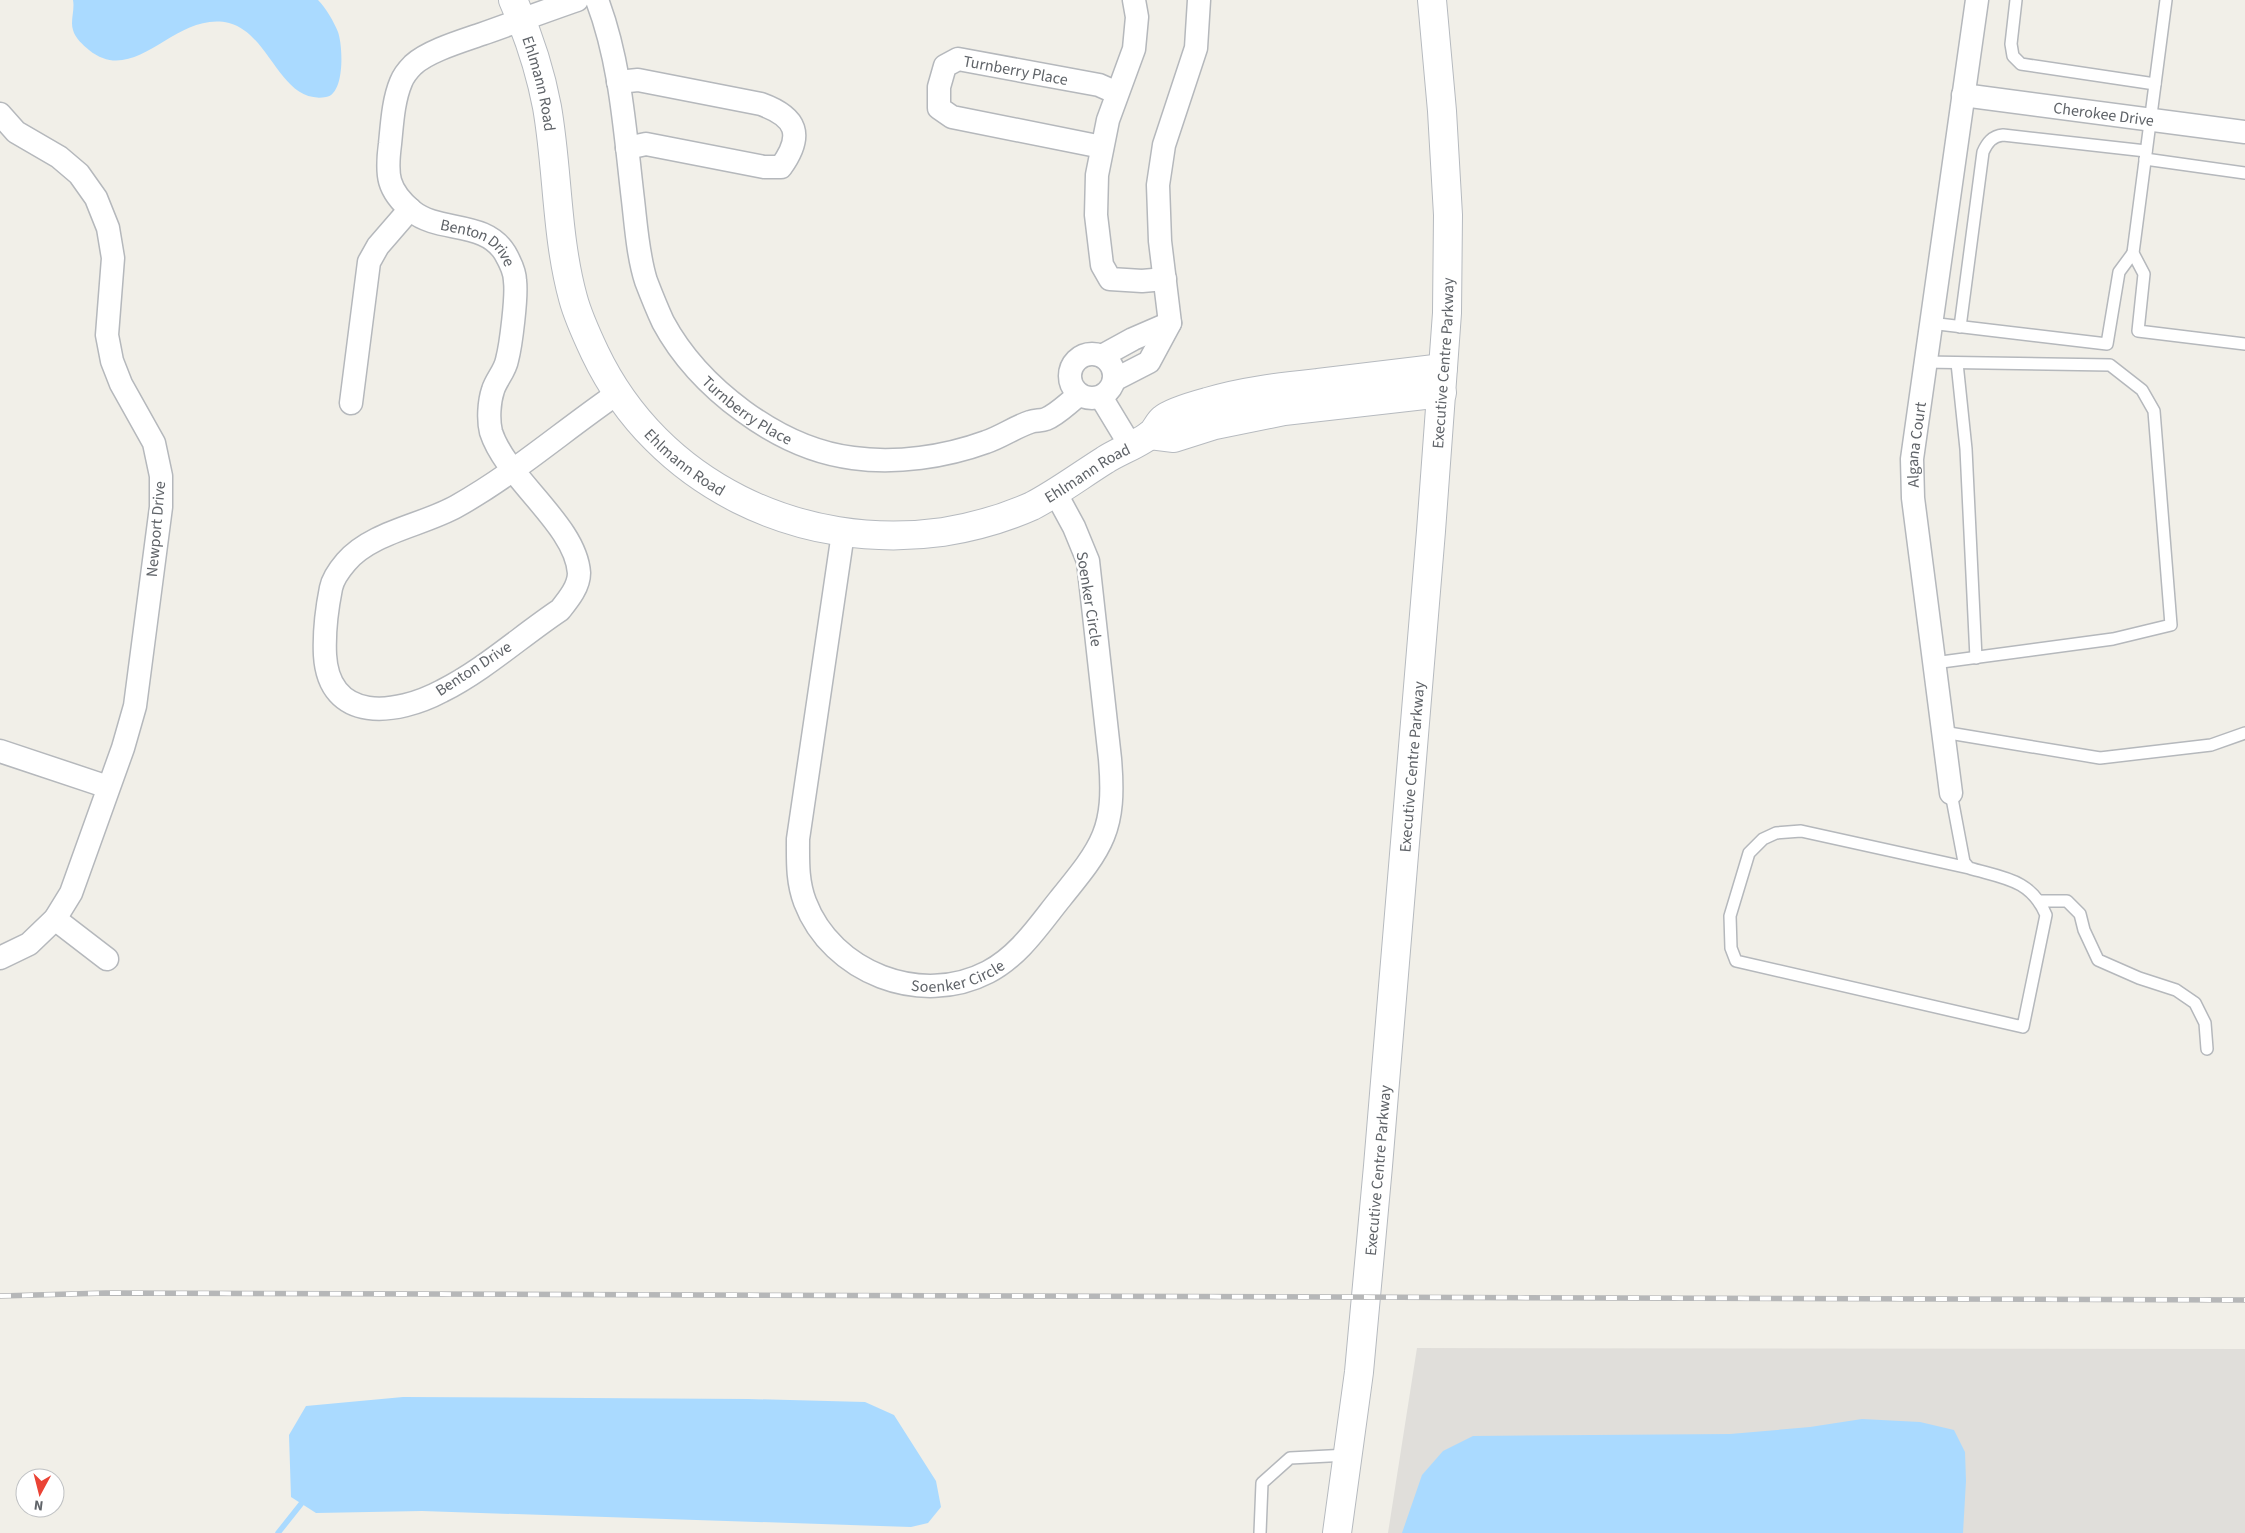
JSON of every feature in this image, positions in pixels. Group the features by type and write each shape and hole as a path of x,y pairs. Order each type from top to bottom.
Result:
{"street":[{"path":"517,9 577,0"},
{"name":"Turnberry Place","path":"597,0 608,29 618,82 638,236 646,279 664,322 692,364 730,401 767,428 812,448 852,458 899,459 942,454 986,442 1030,422 1046,419 1075,389"},
{"path":"1134,0 1138,17 1134,49 1108,120 1097,175 1096,215 1102,265 1110,279 1142,282 1165,279"},
{"path":"1107,375 1149,362 1170,323 1158,185 1164,145 1196,48 1199,0"},
{"name":"Executive Centre Parkway","path":"1338,1533 1359,1372 1379,1156 1447,313 1448,215 1442,111 1432,0"},
{"name":"Algana Court","path":"1951,793 1913,498 1912,458 1976,0"},
{"name":"Benton Drive","path":"517,9 414,65 401,82 395,109 387,170 391,188 420,217 433,223 468,228 483,235 504,252 516,280 507,361 492,391 490,430 513,469 567,540 575,556 579,575 571,597 560,610 441,692 385,709 367,709 352,705 341,697 335,688 326,664 325,647 331,586 339,571 361,548 457,507 513,469 618,393"},
{"name":"Ehlmann Road","path":"517,9 538,66 547,108 566,265 573,299 598,359 634,416 658,442 688,468 722,491 768,513 800,524 843,533 876,536 915,536 953,530 996,521 1033,505 1140,440 1174,438 1231,422 1442,380"},
{"name":"Turnberry Place","path":"1102,148 952,117 939,108 939,86 945,66 958,59 1099,85 1117,94"},
{"path":"618,82 638,80 761,104 779,110 792,122 794,137 790,155 781,167 764,167 646,144 627,148"},
{"name":"Cherokee Drive","path":"1963,95 2245,132"},
{"name":"Newport Drive","path":"0,114 16,132 59,157 79,174 96,198 108,228 114,258 107,335 112,361 121,384 154,443 161,476 161,507 135,706 108,787 71,893 55,919 29,944 0,958"},
{"path":"351,403 369,262 392,227 410,209"},
{"path":"1140,440 1107,375 1088,354 1074,362 1071,368 1075,389 1086,398 1107,375 1133,339 1170,323"},
{"name":"Soenker Circle","path":"843,533 798,839 798,873 805,902 818,927 833,946 858,966 882,978 904,983 934,986 958,983 988,972 1006,960 1025,942 1088,864 1104,838 1111,813 1110,759 1088,561 1074,527 1055,492"},
{"path":"0,751 108,787"},
{"path":"55,919 107,959"}],"lane":[{"path":"2016,0 2011,44 2013,56 2020,64 2155,84"},
{"path":"2110,365 2107,344 2119,272 2133,253 2166,0"},
{"path":"1960,327 1983,152 1996,135 2145,155 2245,173"},
{"path":"2133,253 2144,274 2138,331 2245,344"},
{"path":"1930,323 2107,344"},
{"path":"1924,362 2110,365 2142,390 2154,411 2171,625 2112,640 1934,664"},
{"path":"1957,363 1966,449 1976,658"},
{"path":"1943,732 2100,758 2211,745 2245,732"},
{"path":"1951,793 1964,862 1969,868"},
{"path":"1801,830 1969,868 2018,883 2033,892 2040,901 2046,915 2023,1027 1736,962 1731,948 1730,916 1749,853 1763,839 1776,833 1801,830"},
{"path":"2040,901 2067,901 2080,914 2084,930 2098,960 2139,978 2176,990 2195,1003 2204,1023 2207,1050"},
{"path":"1260,1533 1262,1483 1290,1458 1348,1455"}],"shaded area":[{"path":"1417,1348 2245,1349 2245,1533 1388,1533"}],"water":[{"path":"73,0 318,0 330,15 340,39 341,69 337,88 326,97 310,97 297,90 286,80 255,40 243,30 229,23 209,22 191,27 140,55 123,60 106,59 89,50 74,33 72,27"},
{"path":"403,1397 748,1399 865,1402 894,1415 936,1481 941,1507 928,1523 911,1527 422,1511 316,1513 291,1497 289,1435 306,1406"},
{"path":"1862,1419 1920,1422 1954,1430 1965,1452 1966,1481 1963,1533 1402,1533 1422,1475 1443,1451 1473,1436 1730,1434 1810,1427"}],"waterway":[{"path":"278,1533 301,1504"}],"railway":[{"path":"0,1296 106,1293 2245,1300"}]}
